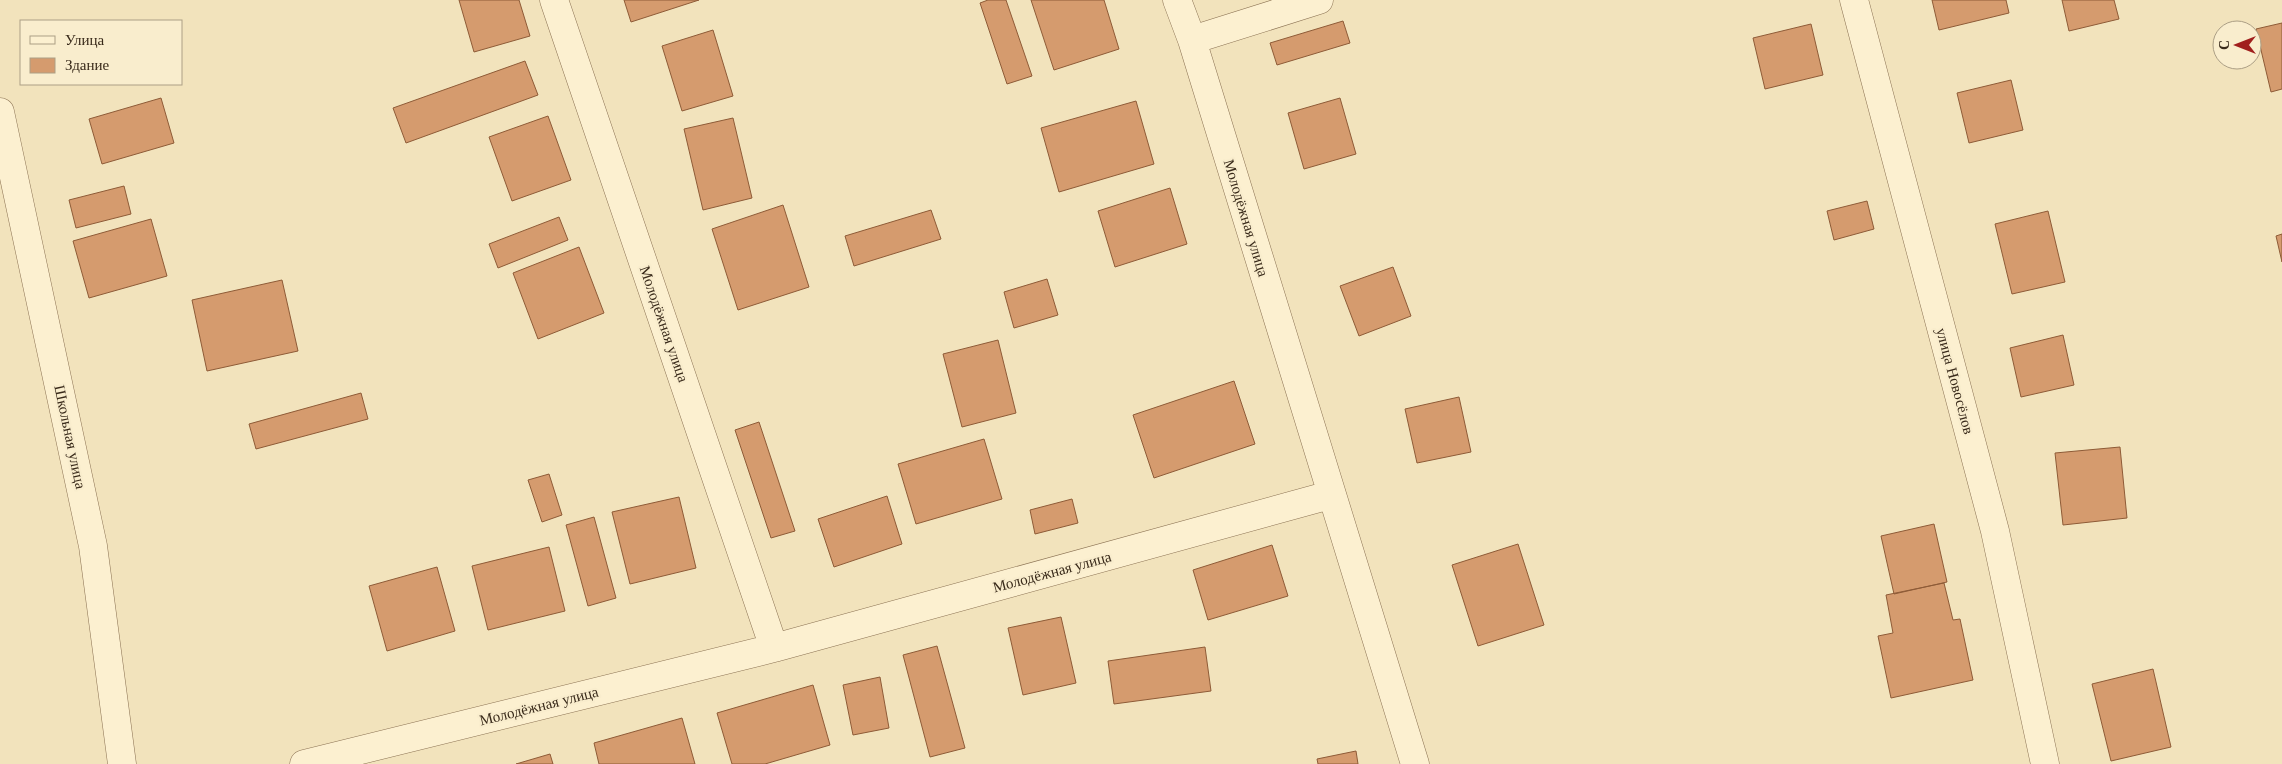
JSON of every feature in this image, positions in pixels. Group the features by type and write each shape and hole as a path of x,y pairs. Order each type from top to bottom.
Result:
{"street":[{"name":"Молодёжная улица","path":"554,0 774,648"},
{"name":"Молодёжная улица","path":"1177,0 1192,40 1414,764"},
{"path":"1192,40 1319,0"},
{"name":"улица Новосёлов","path":"1854,0 1995,531 2046,764"},
{"name":"Школьная улица","path":"0,112 93,546 122,764"},
{"name":"Молодёжная улица","path":"304,764 774,648 1330,495"}],"building":[{"path":"459,0 519,0 530,36 474,52"},
{"path":"624,0 699,0 631,22"},
{"path":"988,0 1006,0 1032,76 1007,84 980,3"},
{"path":"1031,0 1104,0 1119,49 1054,70"},
{"path":"1932,0 2006,0 2009,13 1939,30"},
{"path":"2062,0 2114,0 2119,19 2069,31"},
{"path":"1343,21 1350,43 1277,65 1270,43"},
{"path":"2282,23 2282,89 2271,92 2262,54 2262,28"},
{"path":"1811,24 1823,75 1765,89 1753,38"},
{"path":"713,30 733,96 682,111 662,46"},
{"path":"525,61 538,95 406,143 393,108"},
{"path":"2011,80 2023,130 1969,143 1957,93"},
{"path":"161,98 174,143 102,164 89,119"},
{"path":"1340,98 1356,154 1304,169 1288,113"},
{"path":"1136,101 1154,164 1059,192 1041,128"},
{"path":"548,116 571,180 512,201 489,137"},
{"path":"733,118 752,198 703,210 684,129"},
{"path":"124,186 131,214 76,228 69,200"},
{"path":"1170,188 1187,244 1115,267 1098,211"},
{"path":"1867,201 1874,229 1834,240 1827,211"},
{"path":"783,205 809,287 738,310 712,229"},
{"path":"931,210 941,239 854,266 845,236"},
{"path":"2048,211 2065,282 2012,294 1995,224"},
{"path":"559,217 568,240 498,268 489,244"},
{"path":"151,219 167,276 89,298 73,241"},
{"path":"2282,234 2282,262 2276,236"},
{"path":"579,247 604,313 538,339 513,273"},
{"path":"1393,267 1411,316 1359,336 1340,286"},
{"path":"1047,279 1058,315 1014,328 1004,292"},
{"path":"282,280 298,351 207,371 192,300"},
{"path":"2063,335 2074,385 2021,397 2010,348"},
{"path":"998,340 1016,413 962,427 943,354"},
{"path":"1234,381 1255,444 1154,478 1133,415"},
{"path":"361,393 368,419 256,449 249,424"},
{"path":"1459,397 1471,452 1417,463 1405,409"},
{"path":"759,422 795,531 771,538 735,430"},
{"path":"984,439 1002,499 916,524 898,464"},
{"path":"2120,447 2127,518 2063,525 2055,453"},
{"path":"549,474 562,515 542,522 528,480"},
{"path":"887,496 902,544 834,567 818,519"},
{"path":"679,497 696,568 630,584 612,512"},
{"path":"1072,499 1078,523 1035,534 1030,510"},
{"path":"594,517 616,598 588,606 566,525"},
{"path":"1934,524 1947,582 1894,594 1881,536"},
{"path":"1518,544 1544,625 1478,646 1452,565"},
{"path":"1272,545 1288,596 1208,620 1193,570"},
{"path":"549,547 565,611 488,630 472,566"},
{"path":"437,567 455,631 387,651 369,586"},
{"path":"1944,583 1953,620 1960,619 1973,680 1891,698 1878,636 1893,633 1886,595"},
{"path":"1061,617 1076,683 1023,695 1008,628"},
{"path":"937,646 965,748 930,757 903,655"},
{"path":"1205,647 1211,691 1114,704 1108,661"},
{"path":"2153,669 2171,747 2111,761 2092,684"},
{"path":"880,677 889,728 853,735 843,685"},
{"path":"813,685 830,745 765,764 732,764 717,713"},
{"path":"682,718 695,764 599,764 594,743"},
{"path":"1356,751 1358,764 1318,764 1317,759"},
{"path":"550,754 553,764 516,764"}]}
